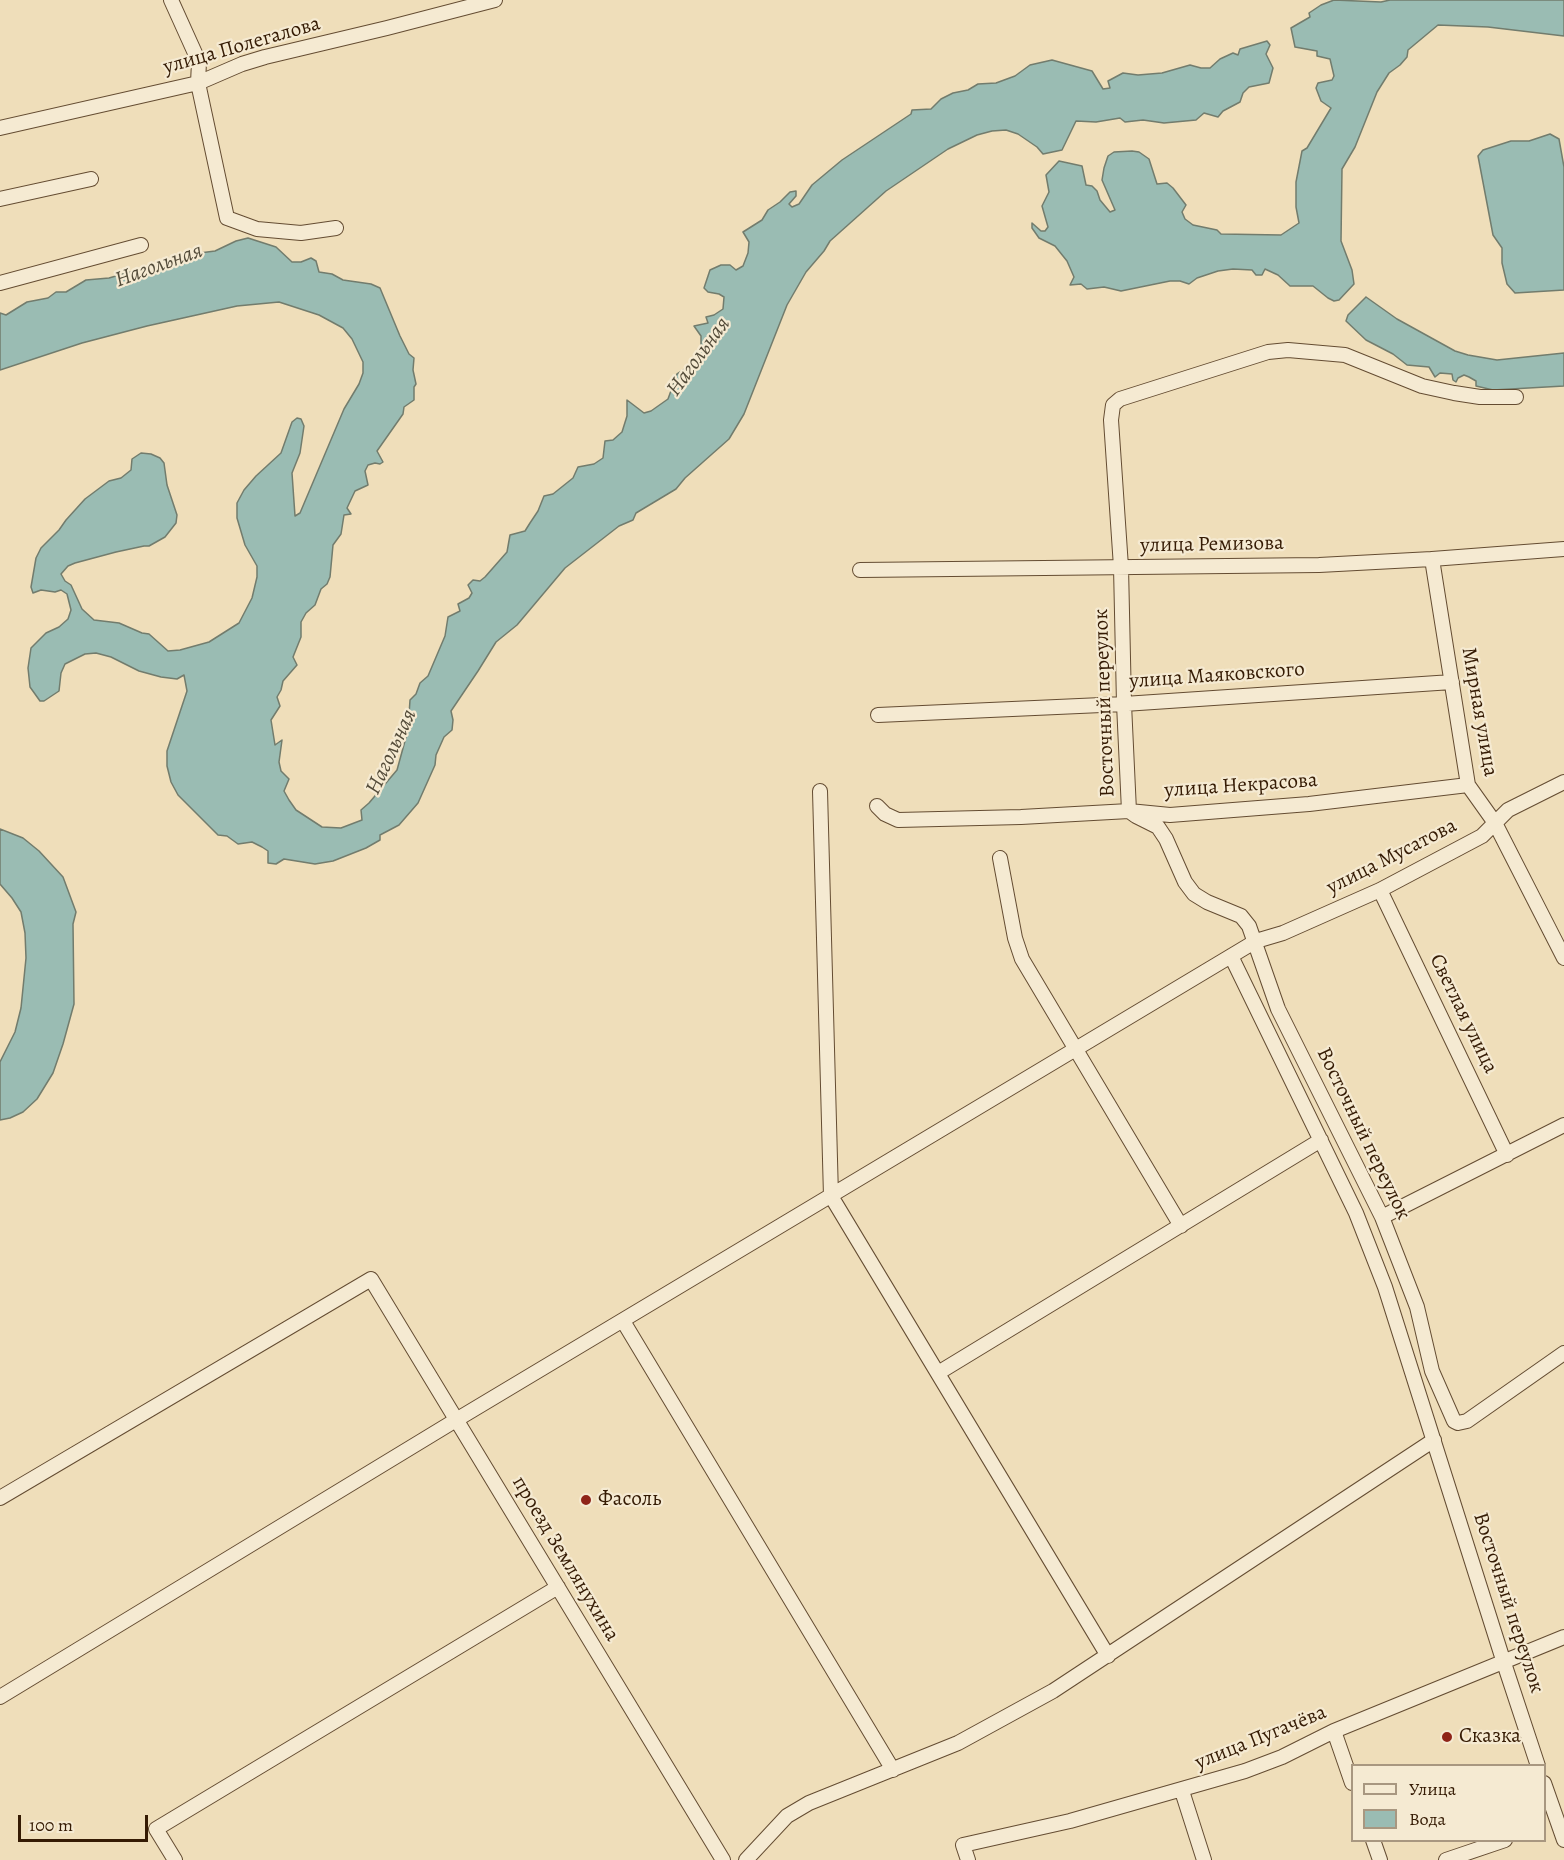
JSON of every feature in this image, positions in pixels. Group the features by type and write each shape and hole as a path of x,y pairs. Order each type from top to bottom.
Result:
{"street":[{"path":"171,0 199,62 198,83 227,218 257,229 300,233 336,228"},
{"name":"улица Полегалова","path":"0,128 198,83 242,64 445,6 495,0"},
{"path":"0,199 91,179"},
{"path":"0,283 141,245"},
{"name":"Восточный переулок","path":"1516,397 1480,397 1454,393 1422,386 1345,355 1288,350 1268,352 1120,399 1113,405 1111,420 1121,567 1124,704 1130,811 1158,827 1166,839 1185,882 1194,894 1241,916 1250,926 1278,1009 1382,1217 1417,1307 1432,1371 1450,1416 1458,1423 1467,1421 1564,1353"},
{"name":"улица Ремизова","path":"860,570 1320,565 1432,560 1564,549"},
{"name":"Мирная улица","path":"1432,560 1468,784 1495,823 1564,958"},
{"name":"улица Маяковского","path":"878,715 1124,704 1452,682"},
{"name":"улица Мусатова","path":"0,1697 456,1420 1256,941 1283,933 1380,890 1482,836 1508,810 1564,782"},
{"name":"улица Некрасова","path":"877,806 885,814 898,820 1130,811 1170,815 1309,804 1468,784"},
{"path":"820,791 831,1196 1108,1656"},
{"path":"1000,858 1015,938 1022,959 1181,1226"},
{"name":"Светлая улица","path":"1380,890 1507,1155"},
{"name":"Восточный переулок","path":"1231,956 1356,1213 1385,1287 1537,1764"},
{"path":"1382,1217 1564,1125"},
{"path":"938,1373 1321,1140"},
{"name":"проезд Землянухина","path":"0,1498 371,1279 723,1860"},
{"path":"623,1321 893,1770"},
{"path":"746,1860 787,1816 809,1803 958,1743 1053,1691 1434,1440"},
{"path":"175,1860 156,1829 558,1587"},
{"name":"улица Пугачёва","path":"968,1860 963,1845 1070,1821 1182,1791 1245,1771 1334,1731 1564,1637"},
{"path":"1334,1731 1351,1778"},
{"path":"1546,1785 1561,1822 1564,1840"},
{"path":"1182,1791 1204,1860"},
{"path":"1546,1827 1561,1822"},
{"path":"1374,1842 1380,1860"},
{"path":"1446,1860 1498,1842"}],"water":[{"path":"1334,0 1381,2 1390,0 1564,0 1564,36 1488,27 1438,25 1408,50 1407,57 1389,73 1377,92 1355,147 1342,169 1341,241 1352,270 1354,284 1339,300 1334,301 1328,298 1313,286 1290,286 1278,275 1265,269 1262,275 1256,275 1252,270 1233,269 1197,278 1189,284 1170,281 1121,291 1104,287 1087,289 1081,284 1070,285 1074,277 1067,261 1055,246 1039,238 1032,228 1032,223 1041,231 1045,231 1048,227 1042,206 1049,192 1046,175 1059,161 1082,166 1086,185 1092,186 1097,191 1100,200 1110,212 1115,210 1102,180 1108,156 1114,152 1132,151 1139,152 1149,159 1157,184 1167,183 1173,188 1186,205 1182,212 1185,219 1193,225 1217,230 1221,234 1281,235 1299,223 1296,207 1296,182 1302,151 1307,148 1331,108 1321,101 1316,88 1318,83 1332,80 1334,76 1330,59 1317,56 1317,51 1295,47 1291,28 1310,17 1309,13 1321,5"},
{"name":"Нагольная","path":"1267,41 1270,45 1266,54 1273,68 1269,83 1249,87 1243,93 1240,102 1223,111 1218,117 1204,113 1196,120 1164,123 1143,120 1125,122 1120,118 1096,122 1076,121 1062,150 1043,154 1018,134 1006,130 977,135 948,149 886,191 830,241 806,272 787,305 744,414 729,439 685,478 676,489 636,513 633,520 619,526 565,568 517,625 496,642 451,711 452,730 444,737 436,755 435,765 418,803 399,825 380,835 380,840 366,848 333,861 315,864 284,859 276,864 268,863 268,851 252,842 238,844 227,836 218,835 178,795 171,782 167,766 167,751 187,691 184,675 177,679 161,677 139,671 111,657 96,653 85,654 65,664 61,673 59,691 44,701 40,701 30,687 28,668 31,648 46,633 59,627 68,619 71,610 67,594 61,590 55,592 41,590 33,593 31,587 36,558 41,548 85,499 109,481 121,478 131,470 132,459 141,453 151,454 160,458 164,463 167,485 177,515 176,523 165,537 149,546 116,552 68,566 61,574 65,581 71,585 82,609 94,620 119,623 149,634 168,651 209,642 239,623 252,598 257,566 245,545 237,518 237,503 256,476 281,453 292,422 297,418 301,419 304,426 300,453 292,473 295,516 300,513 344,409 359,384 363,373 363,362 352,339 343,328 319,315 279,302 237,306 147,326 82,343 0,370 0,313 6,315 27,302 48,298 56,292 66,292 86,280 109,278 151,266 167,265 192,254 215,251 248,238 276,247 292,262 301,262 311,258 316,261 319,272 380,288 400,336 409,354 414,358 413,370 416,384 414,400 404,407 403,414 377,451 383,462 368,465 365,471 368,485 355,491 347,508 351,514 344,515 341,534 333,545 330,577 321,589 315,605 306,613 301,622 301,637 293,657 297,665 283,681 277,697 280,706 271,720 275,745 282,740 279,762 281,771 289,779 284,791 289,800 296,810 322,827 341,828 362,820 361,810 397,770 408,730 410,700 416,694 420,683 428,676 445,636 448,617 460,611 458,604 469,598 472,593 468,585 473,580 480,581 485,577 507,552 510,535 525,531 538,511 544,496 553,494 573,478 578,467 594,464 603,458 605,441 613,440 622,432 627,416 627,400 644,413 668,399 677,374 693,364 699,357 701,336 694,326 708,323 706,317 723,309 724,297 708,292 704,288 710,270 721,265 730,265 736,270 743,266 749,242 743,232 762,220 768,210 790,192 796,191 796,196 789,204 792,207 799,204 812,185 842,160 911,114 912,110 931,109 941,99 953,93 968,90 978,84 996,83 1015,76 1030,65 1052,60 1092,71 1103,89 1110,88 1108,81 1123,73 1138,75 1162,73 1190,65 1210,68 1220,59 1233,53 1238,55 1240,49"},
{"path":"1550,134 1559,139 1564,167 1564,290 1515,293 1507,284 1502,263 1502,248 1493,235 1478,156 1483,150 1511,141 1529,141"},
{"path":"1366,297 1397,319 1455,351 1468,355 1497,360 1564,353 1564,386 1493,390 1476,386 1476,381 1464,375 1456,382 1452,374 1440,373 1435,377 1429,367 1407,365 1393,354 1366,340 1346,321 1348,315"},
{"path":"0,829 23,838 39,851 63,877 76,912 73,924 74,1004 53,1073 37,1099 23,1112 0,1120 0,1062 15,1032 21,1008 26,958 21,912 0,884"}],"place":[{"name":"Фасоль","path":"586,1500"},
{"name":"Сказка","path":"1447,1737"}]}
